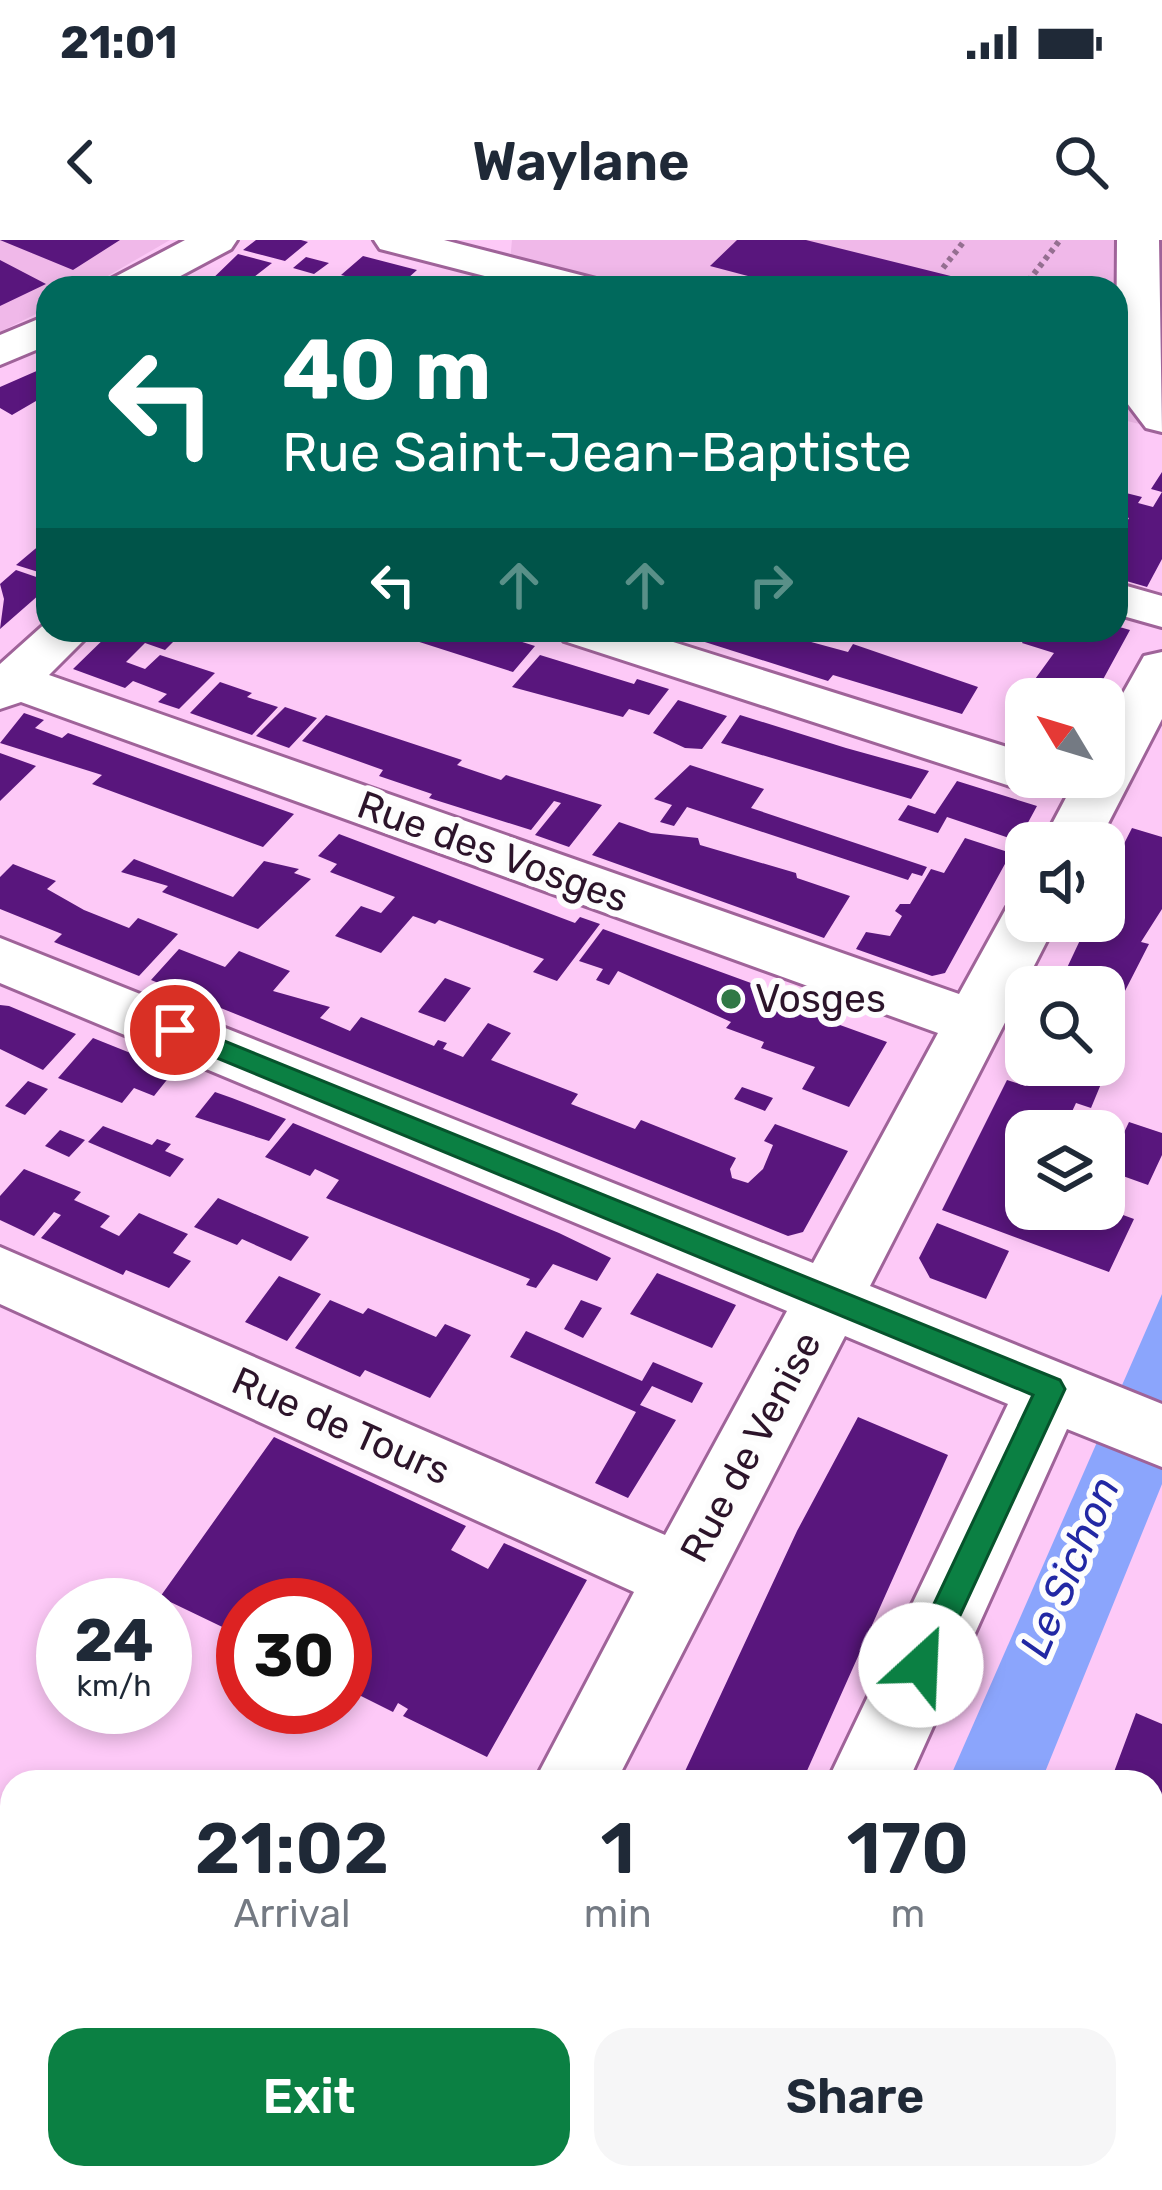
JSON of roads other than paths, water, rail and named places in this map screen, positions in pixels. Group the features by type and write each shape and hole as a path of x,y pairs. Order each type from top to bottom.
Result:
{"street":[{"path":"145,276 188,250 216,240"},
{"path":"395,240 528,276"},
{"path":"1138,240 1150,337 1141,393 1143,415"},
{"path":"0,352 36,334"},
{"path":"1128,602 1162,612"},
{"path":"6,686 55,642"},
{"path":"620,642 1005,765"},
{"path":"1125,738 1162,668"},
{"name":"Rue des Vosges","path":"6,686 974,1023"},
{"name":"Rue de Venise","path":"580,1770 1017,942"},
{"path":"0,959 1162,1436"},
{"name":"Rue de Tours","path":"0,1274 682,1578"},
{"path":"873,1770 1050,1389"}],"water":[{"name":"Le Sichon","path":"1162,1294 1162,1484 1046,1770 953,1770"}],"place":[{"name":"Vosges","path":"731,999"}]}
